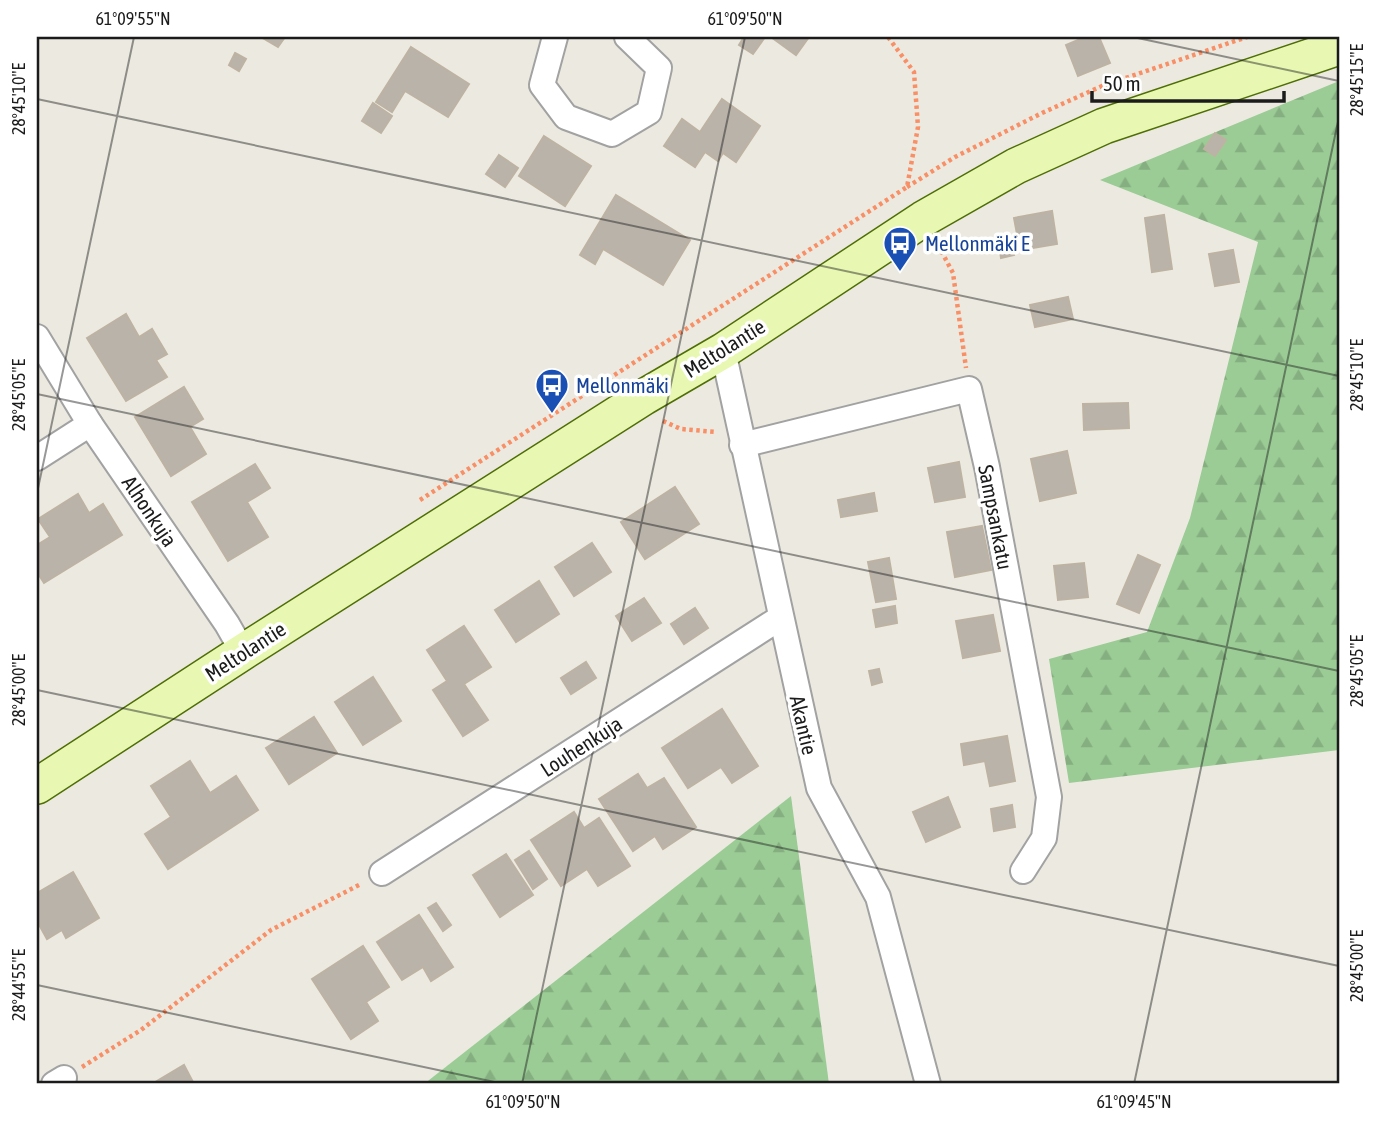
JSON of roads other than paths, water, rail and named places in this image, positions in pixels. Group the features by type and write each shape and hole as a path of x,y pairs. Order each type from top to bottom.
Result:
{"street":[{"path":"555,37 542,85 566,117 612,134 649,112 659,68 627,37"},
{"name":"Meltolantie","path":"37,786 644,397 723,351 923,219 1016,166 1104,126 1339,47"},
{"name":"Alhonkuja","path":"37,337 90,424 228,624 243,652"},
{"name":"Akantie","path":"723,351 819,788 878,897 928,1084"},
{"name":"Sampsankatu","path":"742,445 969,389 987,467 1049,797 1044,838 1023,870"},
{"path":"37,458 90,424"},
{"name":"Louhenkuja","path":"382,873 780,618"}],"place":[{"name":"Mellonmäki E","path":"900,273"},
{"name":"Mellonmäki","path":"552,415"}]}
